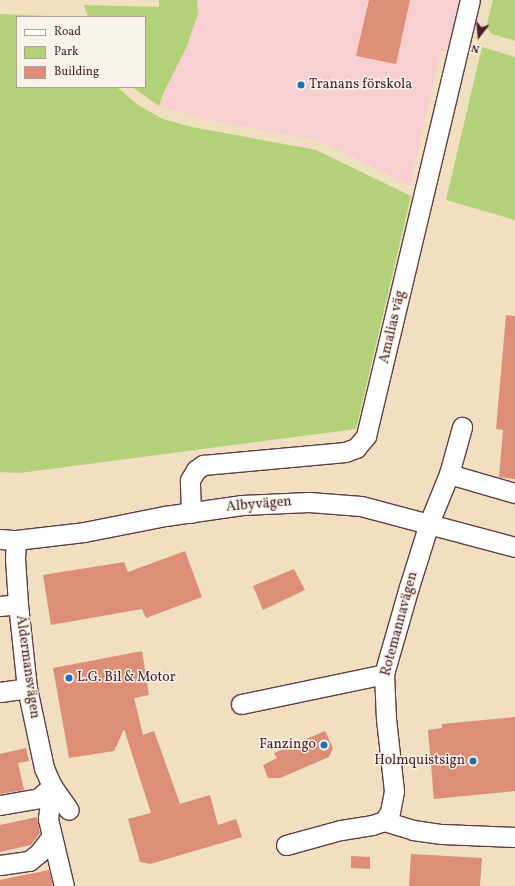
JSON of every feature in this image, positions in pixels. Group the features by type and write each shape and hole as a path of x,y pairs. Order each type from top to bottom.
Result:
{"street":[{"name":"Amalias väg","path":"191,514 190,480 196,470 203,465 345,452 356,448 366,436 470,0"},
{"name":"Rotemannavägen","path":"384,821 390,812 394,790 386,719 384,674 429,523 449,474 462,426"},
{"path":"449,474 515,493"},
{"name":"Albyvägen","path":"8,540 84,532 165,516 191,514 242,505 309,502 361,506 429,523 515,548"},
{"name":"Åldermansvägen","path":"8,540 15,558 9,605 44,768 52,786 69,810"},
{"path":"241,704 384,674"},
{"path":"0,692 27,688"},
{"path":"0,805 39,798 52,786"},
{"path":"52,786 48,820 64,886"},
{"path":"286,845 340,830 372,825 384,821 413,830 442,834 515,837"},
{"path":"0,866 29,861 39,853 52,836"}],"shaded area":[{"name":"Tranans förskola","path":"197,0 466,0 455,53 441,51 410,185 317,140 203,119 159,106 198,13"}],"green space":[{"path":"159,0 197,0 198,13 187,46 163,94 159,106 133,88 146,88 146,16 88,16 84,5 159,7"},
{"path":"493,0 515,0 515,41 492,34 486,28"},
{"path":"0,14 48,16 16,16 16,88 118,88 138,105 163,119 192,127 316,150 411,196 356,429 20,473 0,472"},
{"path":"482,47 515,57 515,220 446,200"}],"building":[{"path":"369,0 410,0 396,64 356,56"},
{"path":"506,315 515,316 515,479 499,477 503,430 496,429"},
{"path":"185,551 202,597 146,618 142,609 51,625 43,575 124,562 128,572"},
{"path":"294,569 305,590 263,610 253,586"},
{"path":"142,651 149,695 134,698 143,735 154,731 180,804 210,795 218,825 236,819 242,837 150,864 140,862 128,819 151,813 124,729 114,751 69,758 53,668"},
{"name":"Holmquistsign","path":"515,717 515,791 434,799 428,730 442,728 442,724"},
{"path":"325,731 333,748 329,757 280,778 268,778 263,765 277,758 274,753"},
{"path":"26,748 29,761 18,763 24,790 0,794 0,754"},
{"path":"37,817 40,833 31,845 0,852 0,825"},
{"path":"411,854 482,858 480,886 409,886"},
{"path":"351,856 370,857 370,869 351,868"},
{"path":"49,870 53,886 0,886 0,880"}],"place":[{"name":"Tranans förskola","path":"301,85"},
{"name":"L.G. Bil & Motor","path":"69,678"},
{"name":"Fanzingo","path":"324,745"},
{"name":"Holmquistsign","path":"473,761"}]}
